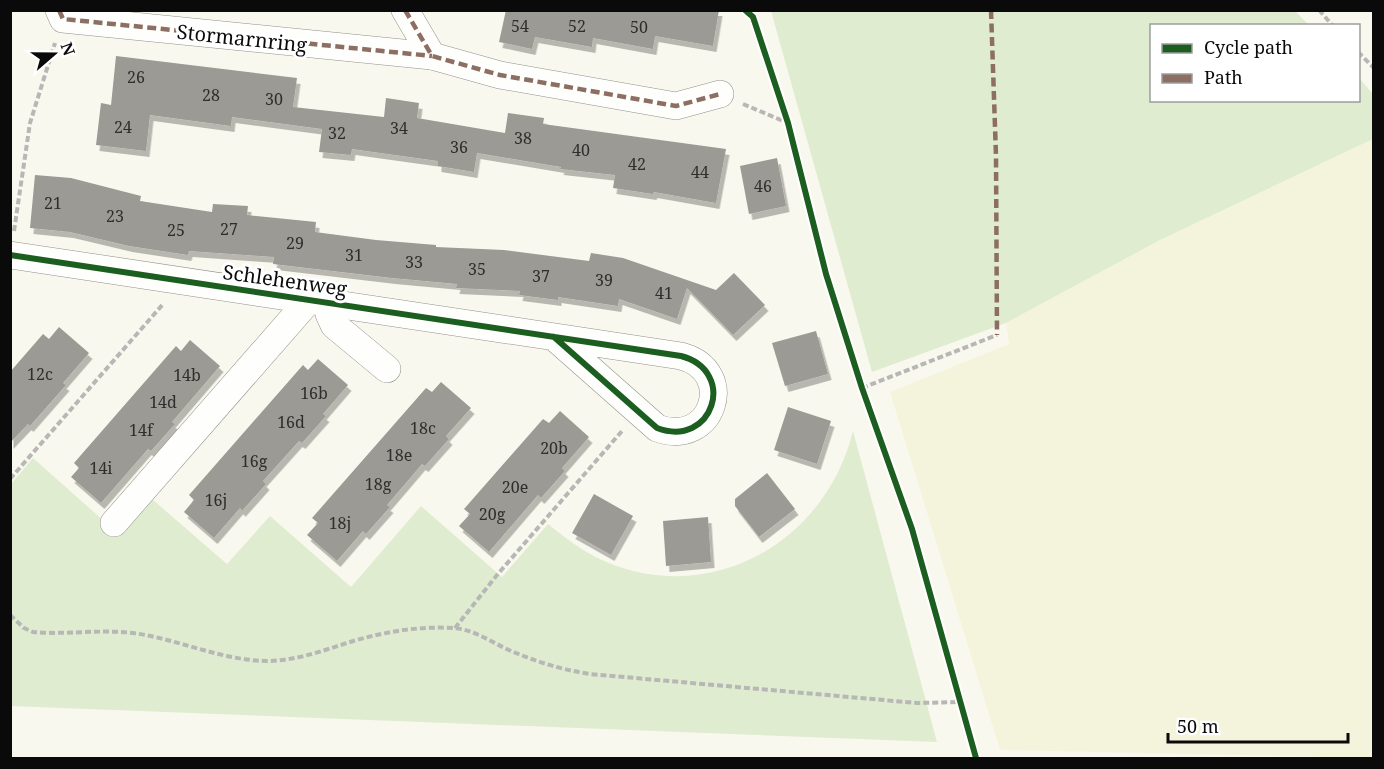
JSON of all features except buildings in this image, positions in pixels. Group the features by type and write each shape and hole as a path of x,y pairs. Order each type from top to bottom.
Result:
{"street":[{"path":"405,10 432,56"},
{"name":"Stormarnring","path":"61,15 432,56 500,75 676,106 720,94"},
{"name":"Schlehenweg","path":"11,255 681,356 697,362 709,376 713,402 705,418 691,429 683,432 657,428 554,337"},
{"path":"114,523 320,302 330,314 334,325 387,369"}],"path":[{"path":"720,94 788,123 753,17 745,10"},
{"path":"1319,10 1332,24"},
{"path":"11,255 30,123 61,15"},
{"path":"1360,53 1374,68"},
{"path":"10,479 183,281"},
{"path":"862,388 997,335"},
{"path":"455,628 497,574 638,412"},
{"path":"10,615 33,632 130,632 231,657 266,661 294,659 386,633 455,628 474,633 542,663 590,674 917,703 960,702"}],"green space":[{"path":"771,11 1295,11 1308,24 1150,24 1150,102 1360,102 1360,79 1373,94 1373,139 1160,240 1006,323 872,372"},
{"path":"1373,139 1373,758 1000,750 890,392 1009,344 1006,323 1160,240"},
{"path":"853,431 937,742 11,706 11,484 33,458 113,529 145,493 227,564 270,516 351,587 421,506 502,577 548,524 596,557 614,565 654,575 692,575 729,568 763,552 794,530 820,502 840,469"}],"marked path":[{"path":"59,10 63,19 432,56"},
{"path":"405,10 432,56 500,75 676,106 720,94"},
{"path":"991,10 996,156 997,335"}],"cycle path":[{"path":"745,10 753,17 788,123 826,274 862,388 912,529 976,758"},
{"path":"10,255 681,356 699,364 709,377 713,391 711,406 704,418 692,428 676,432 657,428 554,337"}]}
